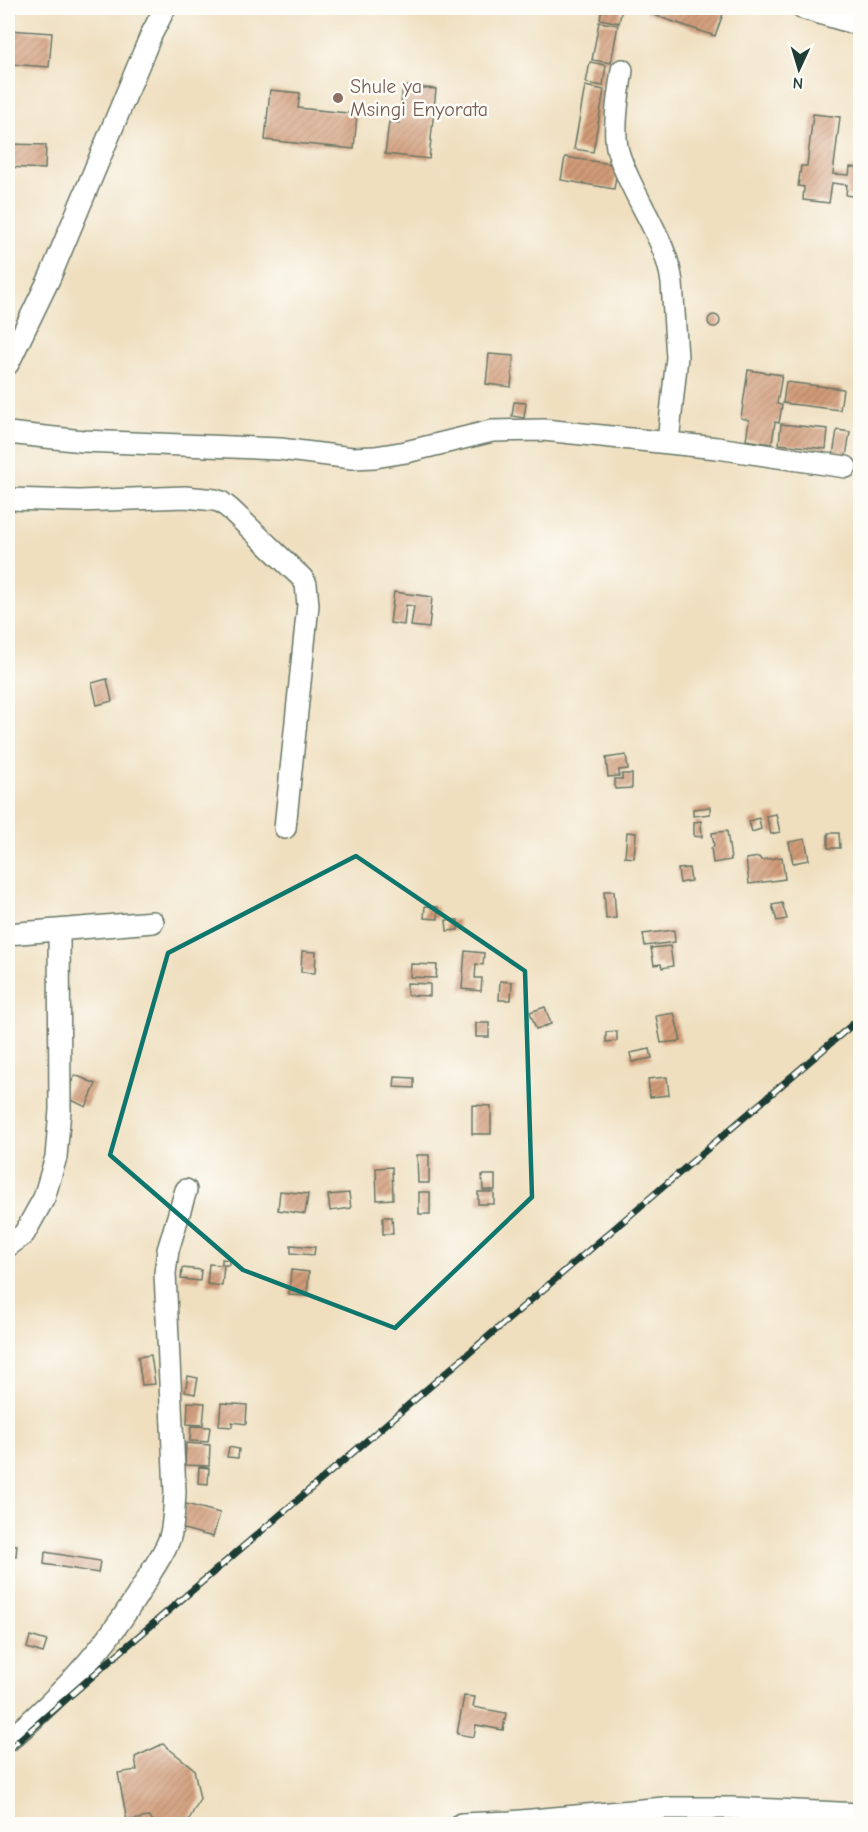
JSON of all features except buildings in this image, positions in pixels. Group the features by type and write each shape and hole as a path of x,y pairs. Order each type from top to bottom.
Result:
{"street":[{"path":"8,364 50,277 151,35 165,8"},
{"path":"802,8 861,25"},
{"path":"622,70 618,92 617,150 640,205 661,245 672,283 677,357 668,442"},
{"path":"8,433 83,441 280,449 352,458 406,452 473,435 510,430 544,430 668,442 846,467"},
{"path":"8,500 79,501 185,497 215,500 230,509 302,578 306,584 308,605 285,828"},
{"path":"8,934 153,922"},
{"path":"8,1246 24,1234 44,1198 56,1157 60,1110 59,930"},
{"path":"8,1741 52,1700 100,1648 123,1618 169,1540 175,1492 165,1273 168,1250 186,1190"},
{"path":"461,1824 510,1822 664,1808 731,1808 861,1814"}],"highlighted area":[{"path":"356,856 525,971 532,1197 395,1328 243,1270 110,1155 168,953"}],"railway":[{"path":"8,1750 860,1018"}],"place":[{"name":"Shule ya Msingi Enyorata","path":"338,98"}]}
